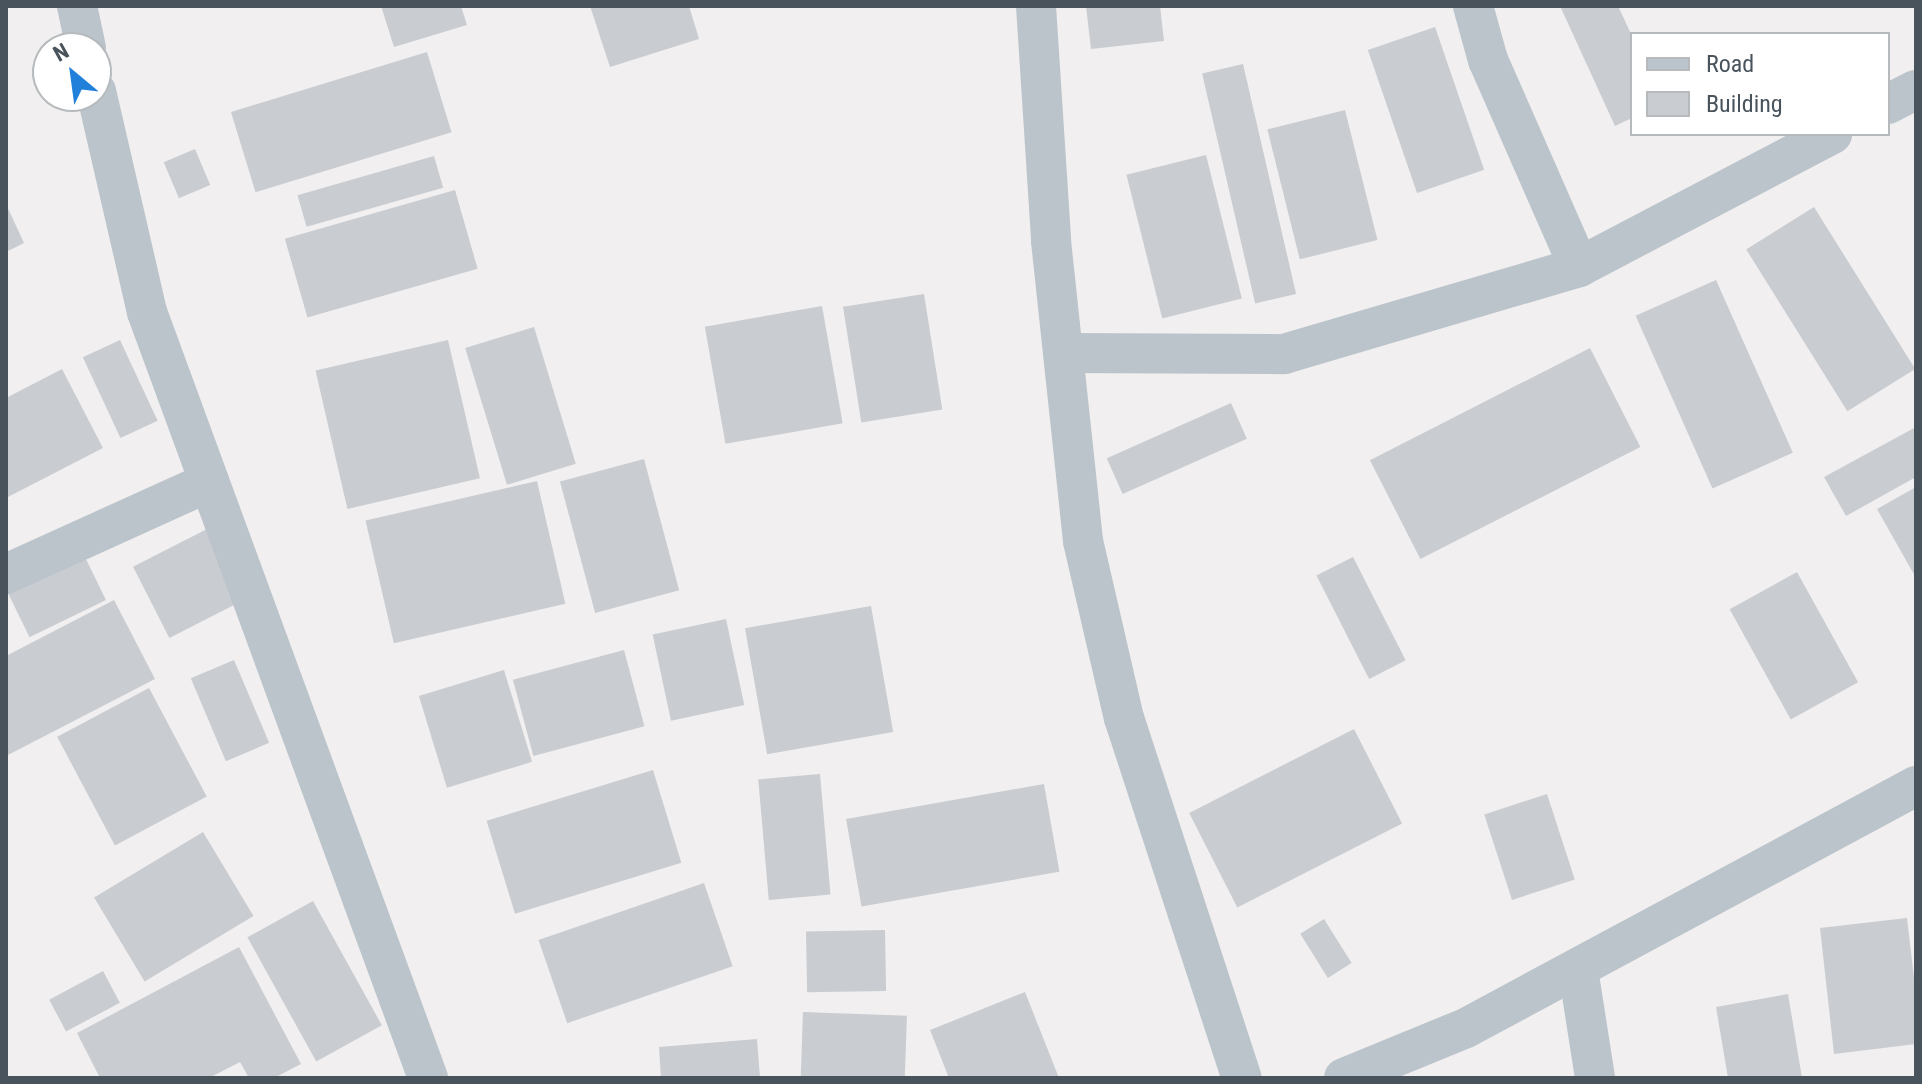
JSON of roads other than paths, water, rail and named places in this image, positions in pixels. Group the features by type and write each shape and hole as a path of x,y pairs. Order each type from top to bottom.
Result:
{"street":[{"path":"77,6 83,32"},
{"path":"1036,6 1051,241 1083,541 1124,718 1242,1078"},
{"path":"1473,6 1488,60 1579,267"},
{"path":"1890,103 1916,90"},
{"path":"101,112 147,312 428,1078"},
{"path":"1064,353 1284,354 1579,267 1828,136"},
{"path":"6,574 209,482"},
{"path":"1344,1078 1466,1028 1916,786"},
{"path":"1578,969 1595,1078"}]}
